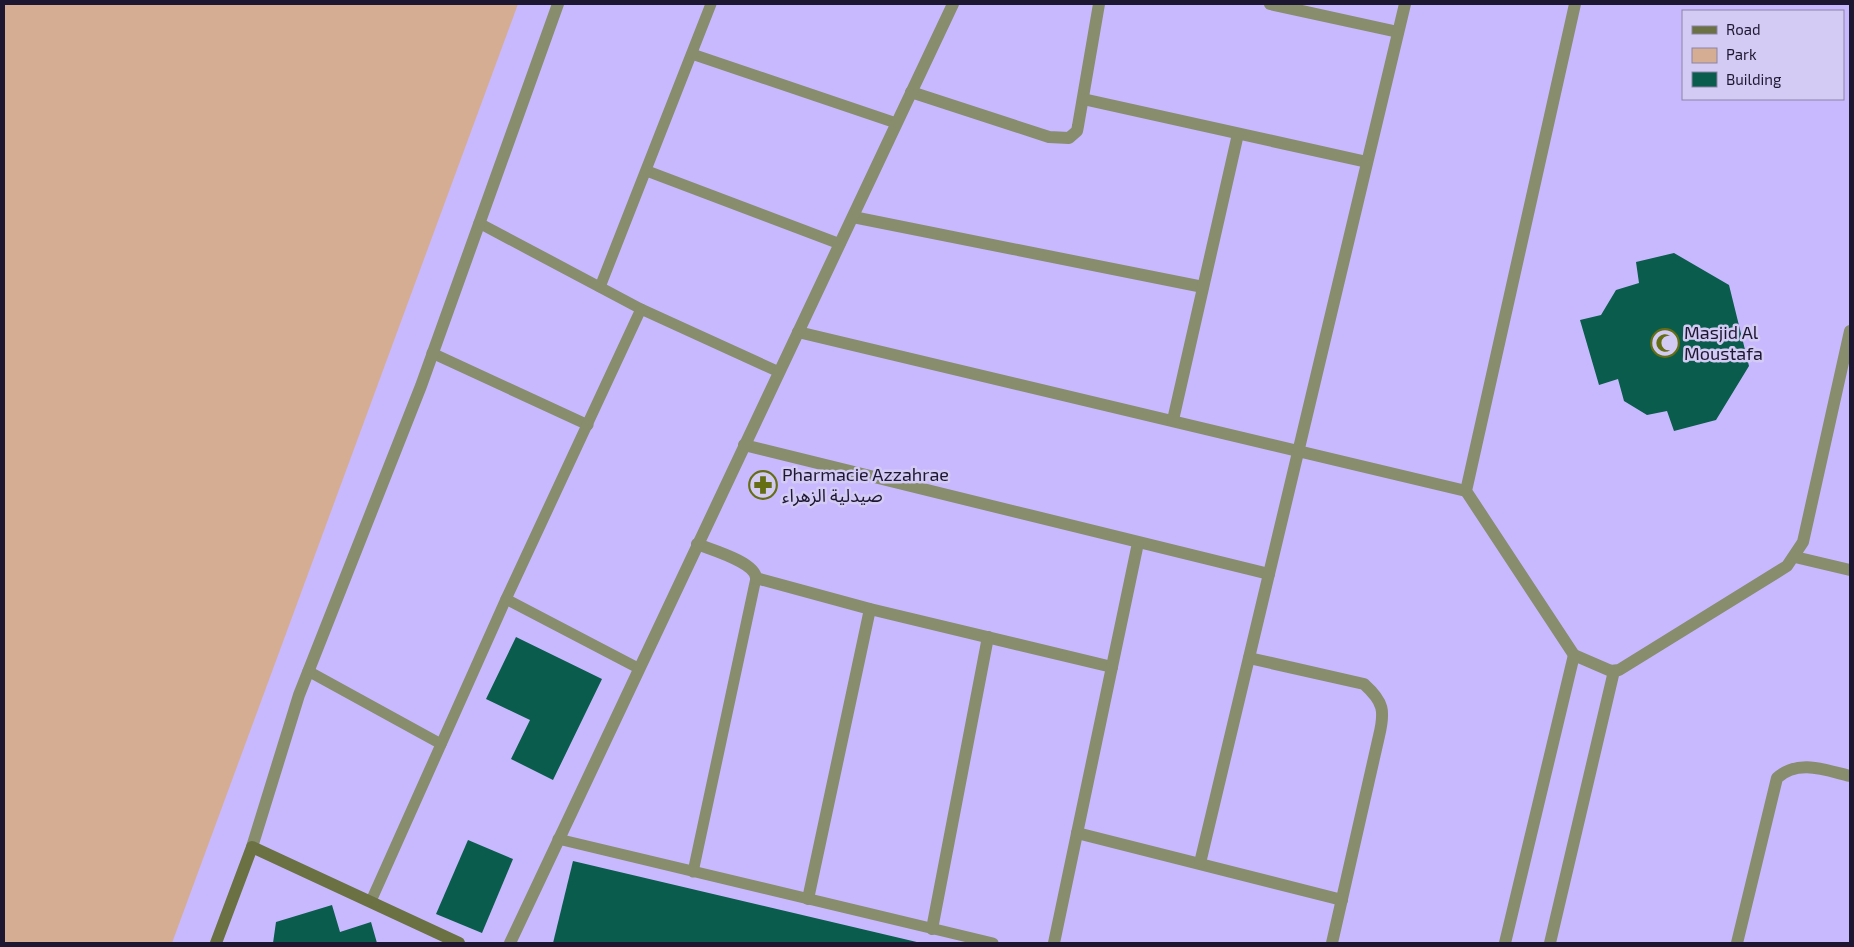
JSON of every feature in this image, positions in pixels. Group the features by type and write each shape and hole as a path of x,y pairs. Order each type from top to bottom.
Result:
{"street":[{"path":"216,943 252,847 299,694 432,353 558,4"},
{"path":"510,943 638,668 953,4"},
{"path":"911,92 1049,137 1069,138 1077,131 1099,4"},
{"path":"1270,4 1398,32"},
{"path":"1200,863 1405,4"},
{"path":"1466,490 1575,4"},
{"path":"1083,99 1367,162"},
{"path":"1173,420 1238,134"},
{"path":"852,217 1203,287"},
{"path":"1550,943 1614,671 1787,566 1795,557 1803,542 1850,331"},
{"path":"798,332 1466,490 1574,654 1614,671"},
{"path":"744,445 1269,574"},
{"path":"1054,943 1138,543"},
{"path":"698,544 749,565 753,569 756,578 870,609 1112,667"},
{"path":"1795,557 1850,570"},
{"path":"808,899 870,609"},
{"path":"932,929 988,637"},
{"path":"1505,943 1574,654"},
{"path":"1249,658 1364,684 1375,694 1381,705 1384,716 1332,943"},
{"path":"1737,943 1777,778 1785,771 1807,767 1850,776"},
{"path":"1077,833 1342,900"},
{"path":"252,847 459,943"}],"lane":[{"path":"600,287 711,4"},
{"path":"692,54 896,124"},
{"path":"647,171 840,244"},
{"path":"479,223 641,309 779,372"},
{"path":"371,901 506,599 641,309"},
{"path":"432,353 588,425"},
{"path":"693,872 756,578"},
{"path":"506,599 638,668"},
{"path":"308,671 441,744"},
{"path":"558,839 993,943"}],"green space":[{"path":"4,4 518,4 172,943 4,943"}],"building":[{"name":"Masjid Al Moustafa","path":"1674,253 1729,285 1749,366 1716,420 1674,431 1667,411 1647,415 1624,401 1618,379 1599,385 1580,320 1601,315 1616,290 1639,283 1636,262"},
{"path":"516,637 602,679 553,780 511,759 530,720 486,699"},
{"path":"468,840 513,859 482,933 436,914"},
{"path":"573,861 921,943 553,943"},
{"path":"332,905 340,932 371,922 377,943 273,943 276,922"}],"place":[{"name":"Masjid Al Moustafa","path":"1665,343"},
{"name":"Pharmacie Azzahrae صيدلية الزهراء","path":"763,485"}]}
